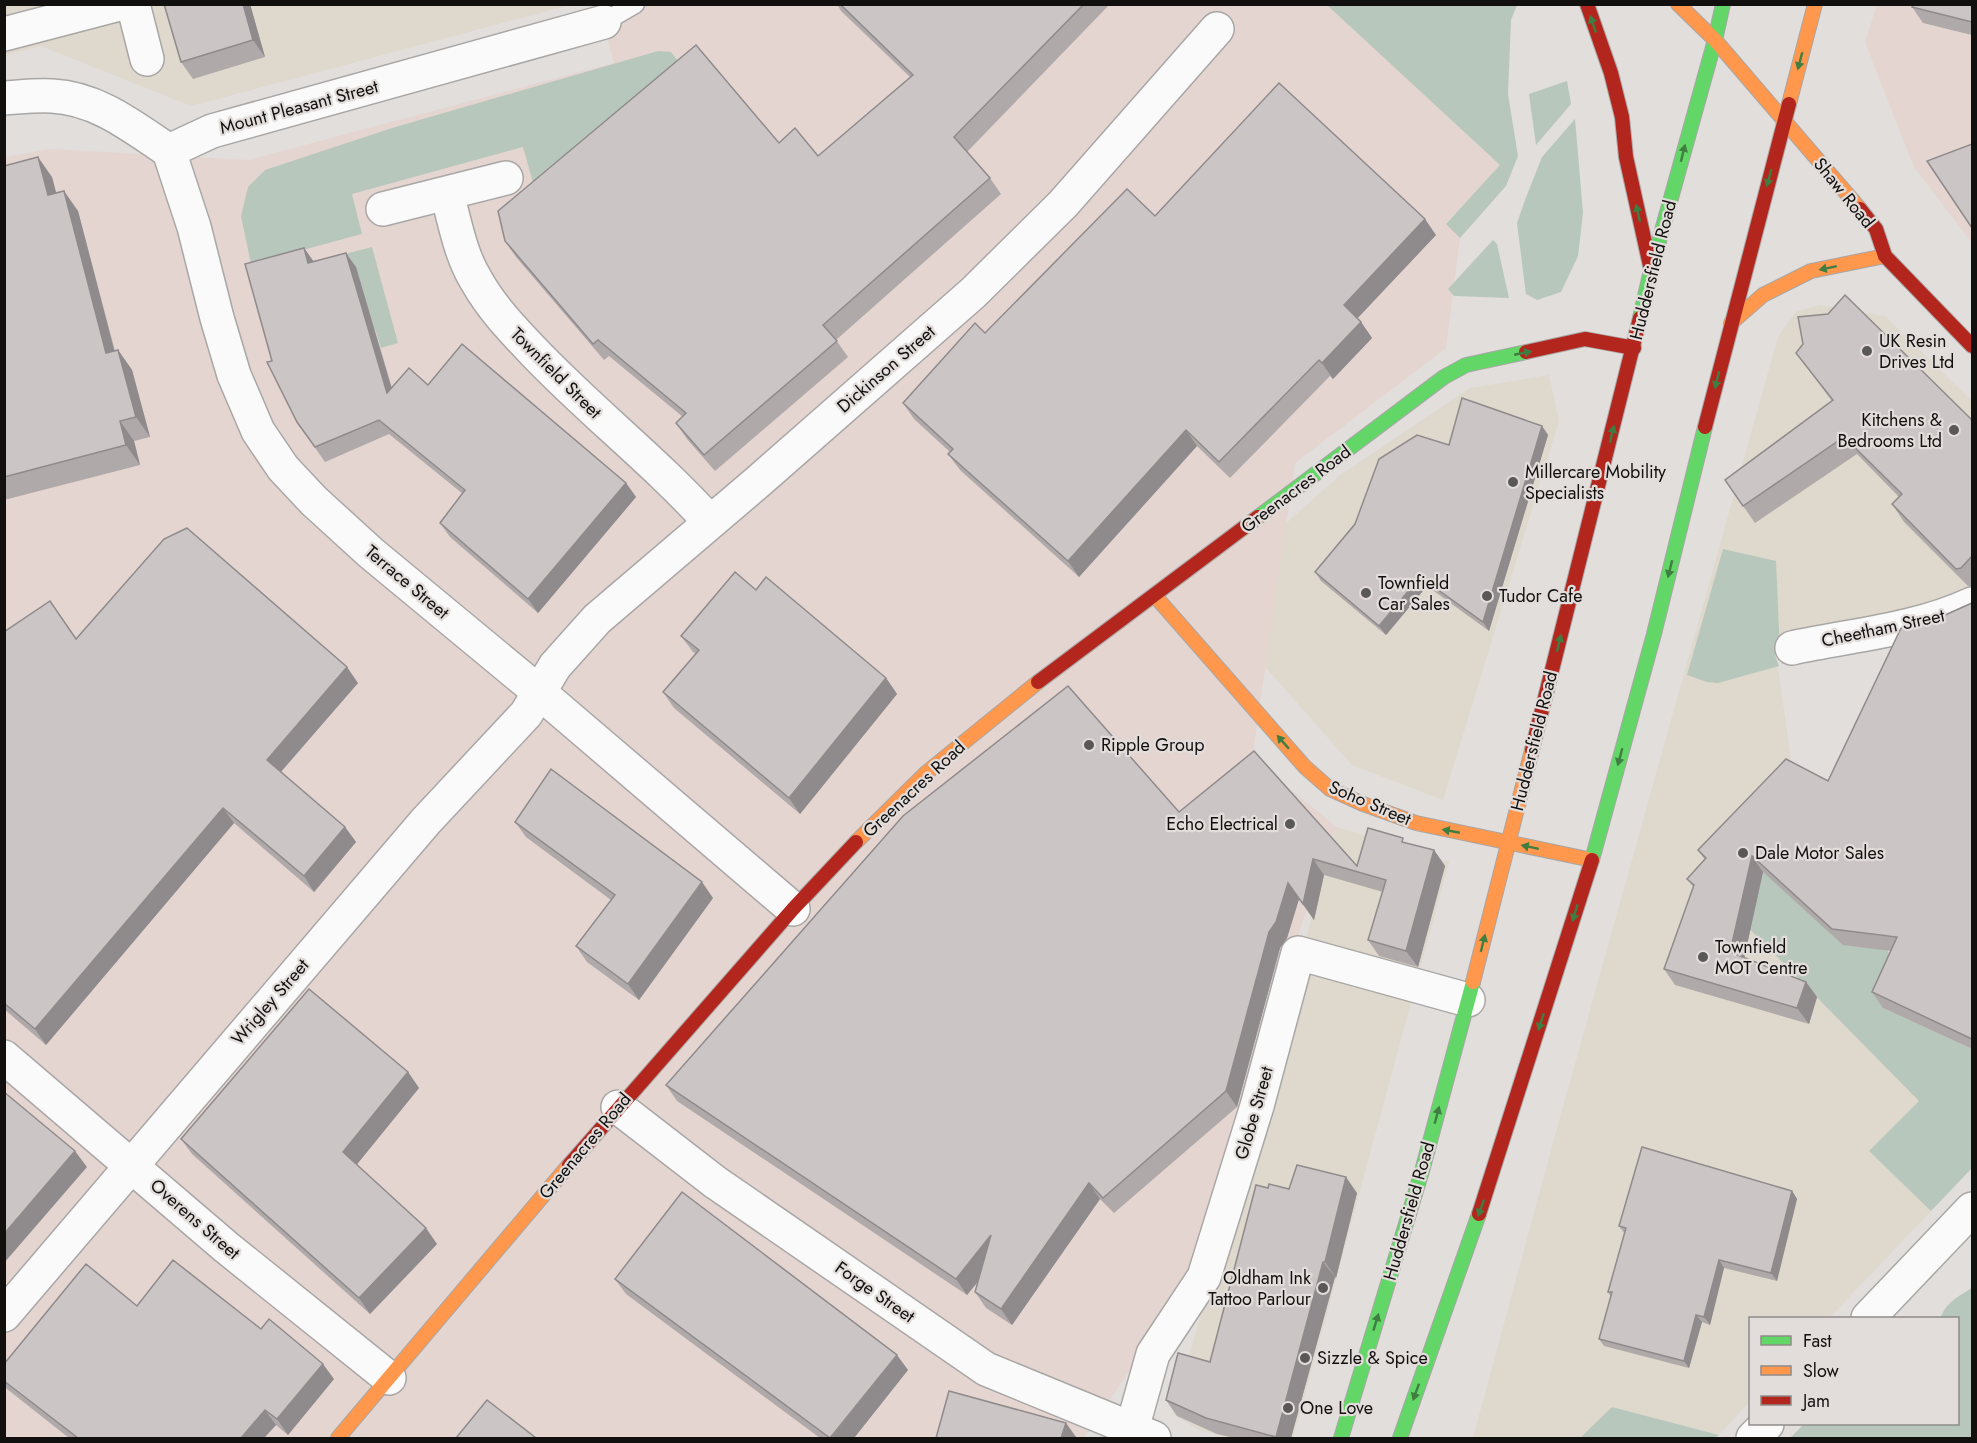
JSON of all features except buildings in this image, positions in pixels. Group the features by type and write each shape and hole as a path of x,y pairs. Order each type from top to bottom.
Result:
{"main road":[{"path":"1587,4 1611,73 1622,117 1626,157 1651,270"},
{"name":"Shaw Road","path":"1678,4 1715,40 1876,229 1886,256 1972,346"},
{"name":"Huddersfield Road","path":"1341,1438 1422,1171 1468,1000 1634,348 1651,270 1723,4"},
{"path":"1400,1438 1491,1180 1592,860 1657,622 1731,323 1815,4"},
{"path":"1731,323 1763,296 1811,271 1886,256"},
{"name":"Greenacres Road","path":"338,1438 618,1107 793,909 881,816 926,773 1023,693 1444,377 1466,365 1585,339 1634,348"},
{"name":"Soho Street","path":"1155,596 1305,767 1330,789 1363,804 1416,823 1592,860"}],"street":[{"path":"4,34 119,4"},
{"path":"133,4 147,58"},
{"name":"Mount Pleasant Street","path":"169,151 212,131 604,22"},
{"name":"Dickinson Street","path":"538,692 555,666 597,618 973,293 1063,204 1217,29"},
{"path":"4,98 52,96 83,102 115,115 169,151"},
{"name":"Terrace Street","path":"169,151 194,227 234,375 258,431 283,468 314,501 372,553 793,909"},
{"path":"383,209 506,178"},
{"name":"Townfield Street","path":"447,194 464,254 475,279 502,318 568,388 690,500 710,522"},
{"name":"Cheetham Street","path":"1792,648 1905,626 1954,612 1972,604"},
{"name":"Wrigley Street","path":"4,1315 426,821 526,714 538,692"},
{"name":"Globe Street","path":"1143,1434 1153,1354 1204,1277 1257,1106 1298,953 1468,1000"},
{"name":"Overens Street","path":"4,1057 226,1247 389,1378"},
{"name":"Forge Street","path":"618,1107 715,1182 986,1369 1143,1434"},
{"path":"1869,1317 1972,1209"},
{"path":"1753,1438 1766,1425"}],"lane":[{"path":"604,22 635,4"}],"shaded area":[{"path":"1327,4 1501,166 1446,223 1460,238 1446,348 1295,463 1252,759 1337,827 1287,965 1200,1266 1084,1438 5,1438 5,157 50,149 248,160 614,63 598,5"},
{"path":"5,5 570,5 191,106 41,46 5,55"},
{"path":"1877,5 1972,5 1972,243 1914,167 1865,42"},
{"path":"1820,305 1885,316 1972,401 1972,618 1776,654 1800,823 1733,912 1920,1101 1870,1151 1931,1211 1830,1317 1749,1317 1749,1402 1719,1435 1612,1407 1580,1438 1473,1438 1778,337 1796,312"},
{"path":"1549,375 1559,421 1443,800 1352,765 1227,624 1234,570 1339,476 1470,388"},
{"path":"1337,827 1449,862 1293,1438 1229,1438 1201,1431 1173,1414"}],"green space":[{"path":"1327,5 1517,5 1511,20 1508,94 1518,156 1506,186 1460,238 1446,224 1500,165"},
{"path":"658,51 671,52 679,62 534,186 523,147 352,194 362,234 251,264 241,216 248,187 265,170 392,128"},
{"path":"1567,81 1571,104 1536,145 1529,94"},
{"path":"1575,119 1583,213 1578,256 1561,292 1537,300 1526,294 1517,223 1542,157"},
{"path":"1493,240 1497,244 1509,298 1454,296 1448,289"},
{"path":"372,247 398,343 381,348 375,329 336,341 314,262"},
{"path":"1723,549 1776,561 1780,653 1775,655 1779,666 1718,683 1687,675"},
{"path":"1758,867 1888,951 1897,977 1883,1008 1972,1049 1972,1168 1931,1211 1869,1151 1919,1101 1723,902"},
{"path":"1972,1288 1972,1438 1790,1438 1803,1425 1959,1425 1959,1317 1941,1317 1949,1304"},
{"path":"1612,1407 1719,1435 1715,1438 1580,1438"}],"traffic: fast":[{"path":"1640,318 1723,4"},
{"path":"1258,517 1444,377 1466,365 1526,352"},
{"path":"1592,860 1654,634 1705,427"},
{"path":"1341,1438 1422,1171 1473,982"},
{"path":"1400,1438 1479,1214"}],"traffic: slow":[{"path":"1678,4 1715,40 1860,209"},
{"path":"1789,104 1815,4"},
{"path":"1731,323 1763,295 1811,271 1885,256"},
{"path":"1155,596 1305,767 1330,789 1363,804 1416,823 1592,860"},
{"path":"856,842 926,773 1038,682"},
{"path":"1473,982 1532,750"},
{"path":"338,1438 569,1165"}],"traffic: jam":[{"path":"1587,4 1611,73 1622,117 1626,157 1651,270"},
{"path":"1705,427 1789,104"},
{"path":"1860,209 1876,229 1885,256 1972,346"},
{"path":"1532,750 1640,318"},
{"path":"1526,352 1585,339 1634,348"},
{"path":"1038,682 1258,517"},
{"path":"569,1165 793,909 856,842"},
{"path":"1479,1214 1592,860"}],"place":[{"name":"UK Resin Drives Ltd","path":"1867,351"},
{"name":"Kitchens & Bedrooms Ltd","path":"1954,430"},
{"name":"Millercare Mobility Specialists","path":"1513,482"},
{"name":"Townfield Car Sales","path":"1366,593"},
{"name":"Tudor Cafe","path":"1487,596"},
{"name":"Ripple Group","path":"1089,745"},
{"name":"Echo Electrical","path":"1290,824"},
{"name":"Dale Motor Sales","path":"1743,853"},
{"name":"Townfield MOT Centre","path":"1703,957"},
{"name":"Oldham Ink Tattoo Parlour","path":"1323,1288"},
{"name":"Sizzle & Spice","path":"1305,1358"},
{"name":"One Love","path":"1288,1408"}]}
